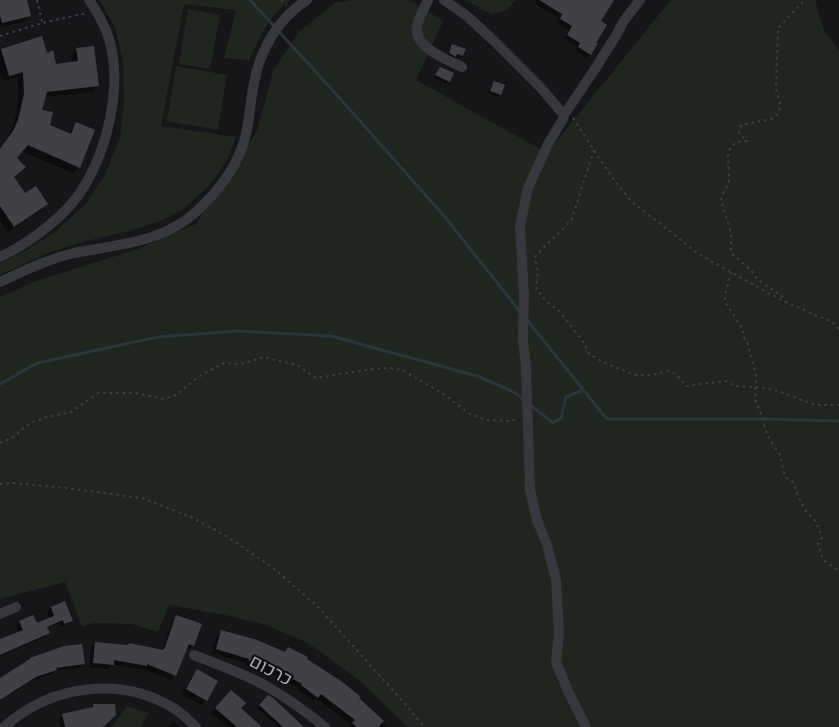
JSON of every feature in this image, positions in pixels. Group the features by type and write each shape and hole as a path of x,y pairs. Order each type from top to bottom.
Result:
{"street":[{"path":"0,257 28,241 44,229 72,203 86,185 104,141 110,119 114,74 112,52 106,31 89,0"},
{"path":"0,282 50,259 150,239 178,226 196,212 218,190 242,150 253,84 258,63 267,42 282,22 299,5 307,0"},
{"path":"428,0 417,26 417,35 422,43 439,56 462,66"},
{"path":"444,0 467,16 493,40 541,88 564,115"},
{"path":"586,727 568,692 556,662 559,634 556,580 547,546 537,520 530,490 520,226 528,188 548,144 564,115 617,34 622,22 640,0"},
{"path":"0,614 16,607"},
{"name":"כרכום","path":"194,655 243,675 268,688 304,710 325,727"},
{"path":"4,727 22,712 65,692 108,688 132,691 155,699 176,710 196,727"}],"path":[{"path":"37,0 42,23"},
{"path":"786,303 784,298 756,279 751,270 731,252 731,233 721,200 729,183 728,151 736,142 747,141 739,132 742,125 771,120 779,113 780,103 776,89 778,28 802,4 801,0"},
{"path":"0,36 42,23 96,11"},
{"path":"564,115 574,118 611,176 631,201 700,254 786,303 832,322 839,329"},
{"path":"594,150 571,221 535,257 538,272 536,288 545,300 560,312 582,340 590,354 605,363 635,375 651,375 668,371 676,374 686,386 727,381 734,386 775,390 816,405 839,405"},
{"path":"731,272 725,302 743,329 744,338 748,344 756,375 755,400 767,434 780,455 785,477 793,482 806,511 816,522 822,537 818,544 823,560 839,571"},
{"path":"0,444 14,437 30,423 71,412 98,393 135,393 164,398 176,395 198,377 224,363 241,364 263,358 297,365 316,378 373,369 390,368 402,370 442,393 470,414 486,420 509,421 527,417"},
{"path":"0,484 14,483 66,488 142,498 191,517 223,534 272,567 316,606 424,727"}],"shaded area":[{"path":"99,0 291,0 271,19 249,60 224,58 236,10 184,4 161,126 236,137 227,160 208,187 183,209 163,220 48,253 0,275 0,263 27,250 56,231 86,204 105,175 120,137 124,101 123,61 115,27"},
{"path":"351,0 410,0 443,21 416,80 547,153 671,0 815,0 824,31 839,50 839,727 408,727 359,680 308,643 264,624 169,605 158,632 132,624 95,623 82,626 65,582 0,599 0,297 36,281 138,249 196,224 257,131 273,71 299,32 335,3"},
{"path":"465,0 516,0 506,10 491,14"},
{"path":"188,9 220,15 210,69 179,64"},
{"path":"176,66 227,75 218,130 167,121"},
{"path":"127,706 149,713 142,727 112,727"}],"building":[{"path":"0,0 27,0 31,16 2,23"},
{"path":"539,0 614,0 601,21 607,25 591,55 578,47 580,43 567,35 572,26 560,19 562,14"},
{"path":"42,36 47,53 53,50 56,64 78,61 76,48 94,46 99,86 47,92 42,110 53,112 50,125 71,134 76,122 95,130 80,168 28,145 17,158 26,167 14,177 25,193 36,186 48,204 14,227 0,206 0,149 13,131 18,120 24,94 23,72 9,76 1,49"},
{"path":"452,44 466,49 463,56 457,54 456,57 449,53"},
{"path":"440,67 454,73 450,82 435,75"},
{"path":"494,81 505,85 501,95 490,91"},
{"path":"65,601 73,621 64,624 63,620 47,627 50,633 0,655 0,639 23,630 19,621 33,615 37,623 54,616 51,607"},
{"path":"176,615 202,624 194,646 189,644 176,676 147,664 147,666 114,660 114,665 93,663 95,642 128,645 129,643 163,650"},
{"path":"221,630 257,640 285,652 288,647 308,657 307,659 341,681 361,697 359,698 384,721 378,727 357,727 352,723 355,720 321,694 318,698 302,684 267,665 266,668 249,659 216,649"},
{"path":"82,644 85,664 56,668 57,670 36,677 0,700 0,678 30,658 64,646"},
{"path":"197,669 218,681 207,701 186,689"},
{"path":"231,690 246,703 241,708 262,727 237,727 215,708"},
{"path":"268,695 304,727 283,727 259,705"},
{"path":"93,704 115,704 116,715 103,727 65,727 62,714 93,707"}],"waterway":[{"path":"250,0 445,217 521,313"},
{"path":"527,320 607,419 839,421"},
{"path":"0,384 37,363 158,337 237,331 331,336 477,376 514,392 524,400"},
{"path":"529,404 553,423 561,418 566,397 583,390"}]}
